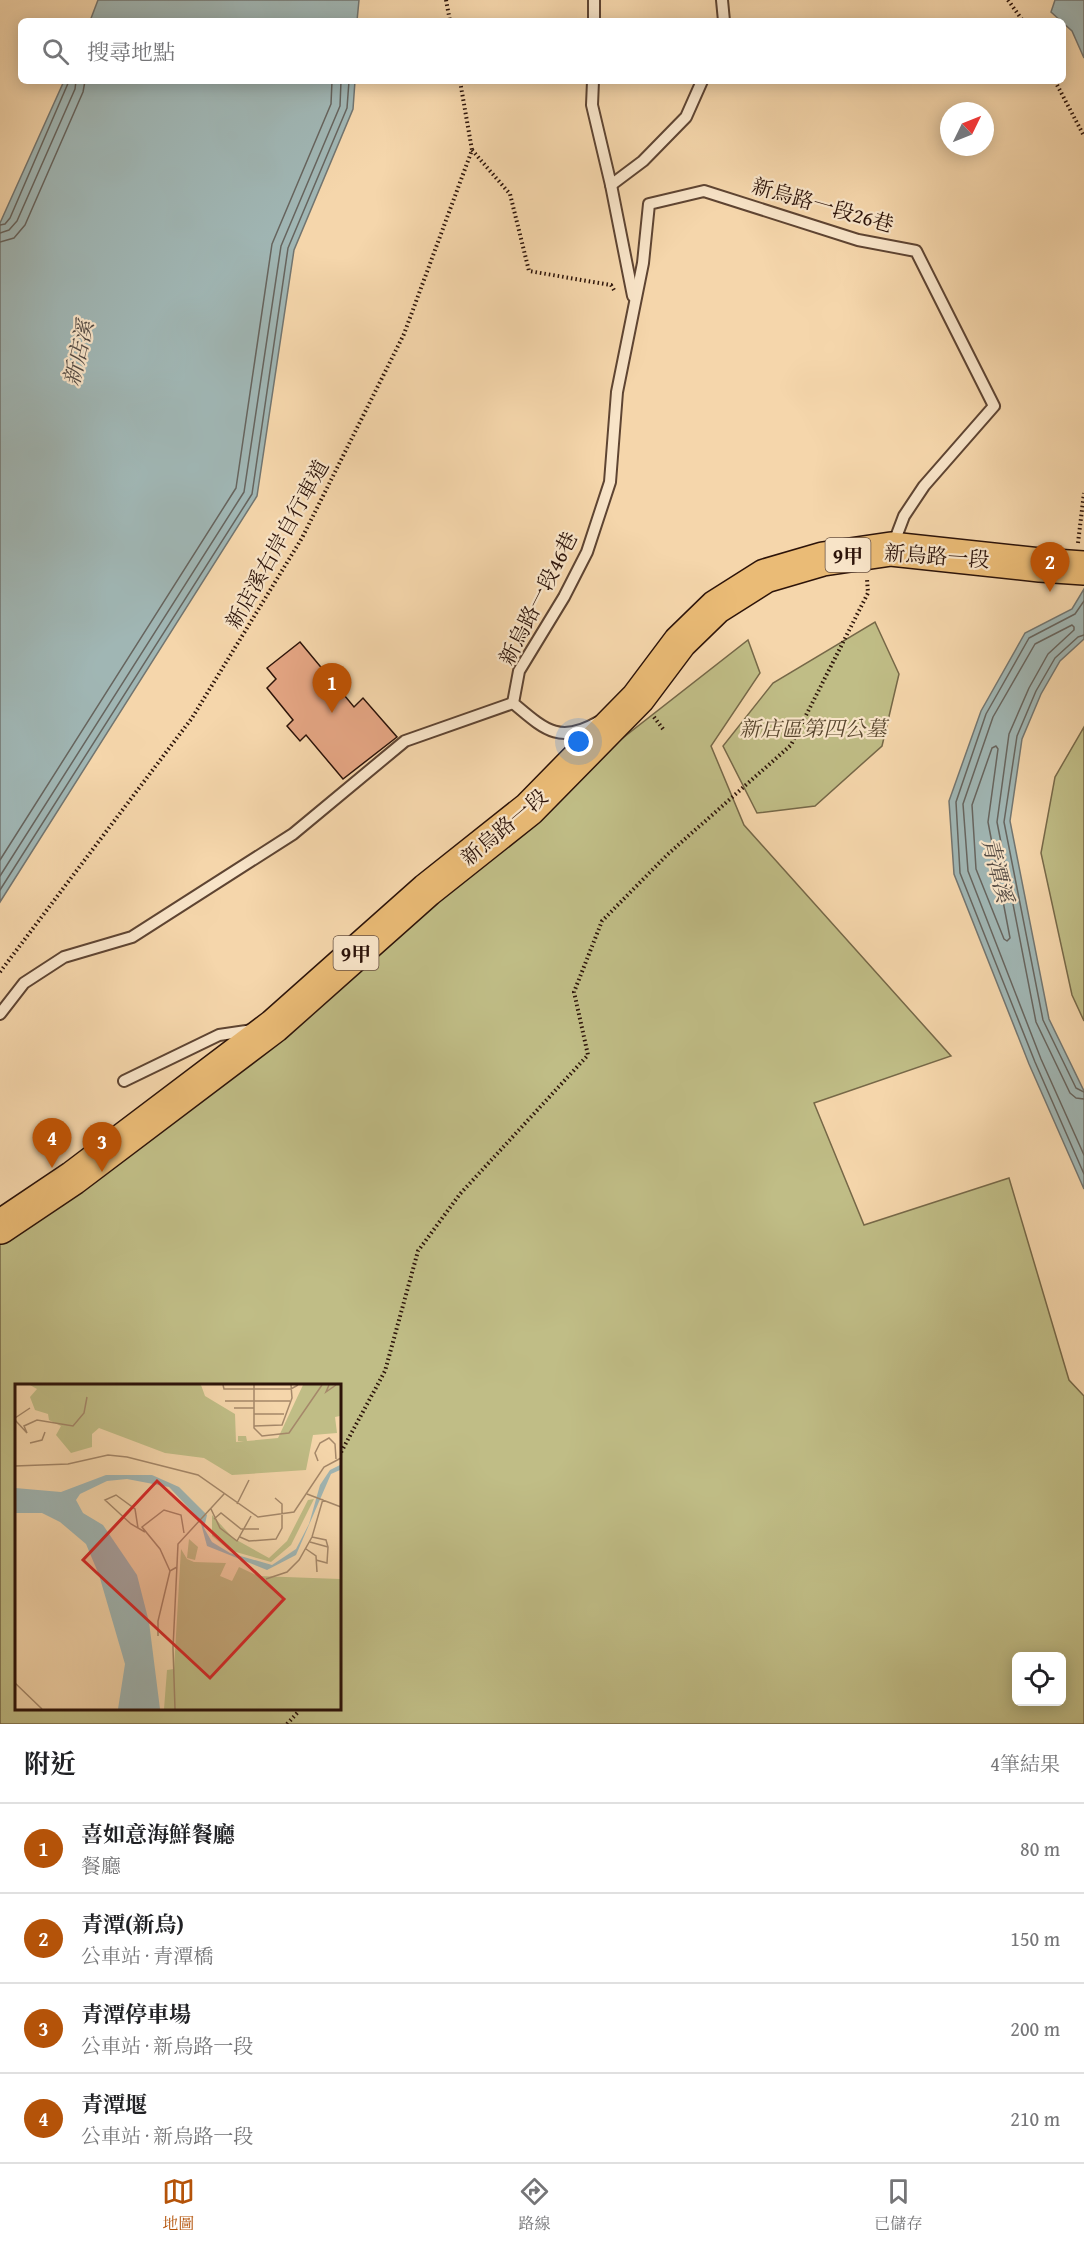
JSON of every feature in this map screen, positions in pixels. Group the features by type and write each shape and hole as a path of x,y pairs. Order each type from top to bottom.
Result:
{"main road":[{"name":"新烏路一段","path":"0,1227 73,1178 274,1026 428,890 529,809 638,698 680,642 716,607 765,576 823,559 878,551 1079,568"}],"lane":[{"path":"594,0 594,18"},
{"path":"722,0 724,18"},
{"path":"593,84 592,105 611,185 634,302"},
{"path":"611,185 643,160 686,117 701,84"},
{"name":"新烏路一段26巷","path":"634,302 642,263 649,204 704,191 858,240 916,251 994,406 924,486 878,551"},
{"name":"新烏路一段46巷","path":"513,703 519,671 564,597 587,552 601,512 610,482 617,392 634,302"},
{"path":"630,690 680,642"},
{"path":"0,1014 24,983 64,957 132,937 293,834 405,741 513,703 543,728 569,735 597,723 605,715"},
{"path":"124,1081 219,1035 274,1026"}],"path":[{"path":"446,0 449,18"},
{"path":"1008,0 1021,18"},
{"path":"461,84 472,150 510,194 529,271 611,285 631,319"},
{"path":"1057,84 1084,136"},
{"name":"新店溪右岸自行車道","path":"0,972 192,718 302,538 404,334 472,150"},
{"path":"1079,568 1084,494"},
{"path":"340,1454 385,1371 418,1251 460,1194 588,1055 574,992 602,921 667,855 791,745 868,593 878,551"},
{"path":"287,1724 299,1709"}],"green space":[{"name":"新店區第四公墓","path":"875,622 899,674 882,746 815,806 757,813 723,746 773,683"},
{"path":"748,640 760,673 711,746 744,825 951,1056 814,1103 864,1225 1009,1178 1069,1380 1084,1396 1084,1724 0,1724 0,1225"},
{"path":"1084,727 1084,1021 1072,995 1041,853 1055,777"}],"water":[{"path":"98,0 359,0 357,18 91,18"},
{"path":"1055,0 1084,0 1084,58 1072,31 1066,26 1066,18 1058,18 1051,12"},
{"name":"新店溪","path":"63,84 355,84 353,109 294,250 257,496 0,902 0,223"},
{"name":"青潭溪","path":"1084,589 1084,639 1060,661 1041,694 1022,739 1010,821 1049,1019 1084,1091 1084,1189 1029,1064 954,874 949,801 981,711 1025,633 1072,609"}],"building":[{"path":"300,642 354,707 363,698 397,737 343,779 306,735 300,741 287,726 293,720 267,688 276,679 267,668"}],"place":[{"name":"青潭(新烏)","path":"1050,592"},
{"name":"喜如意海鮮餐廳","path":"332,713"},
{"name":"青潭堰","path":"52,1168"},
{"name":"青潭停車場","path":"102,1172"}]}
